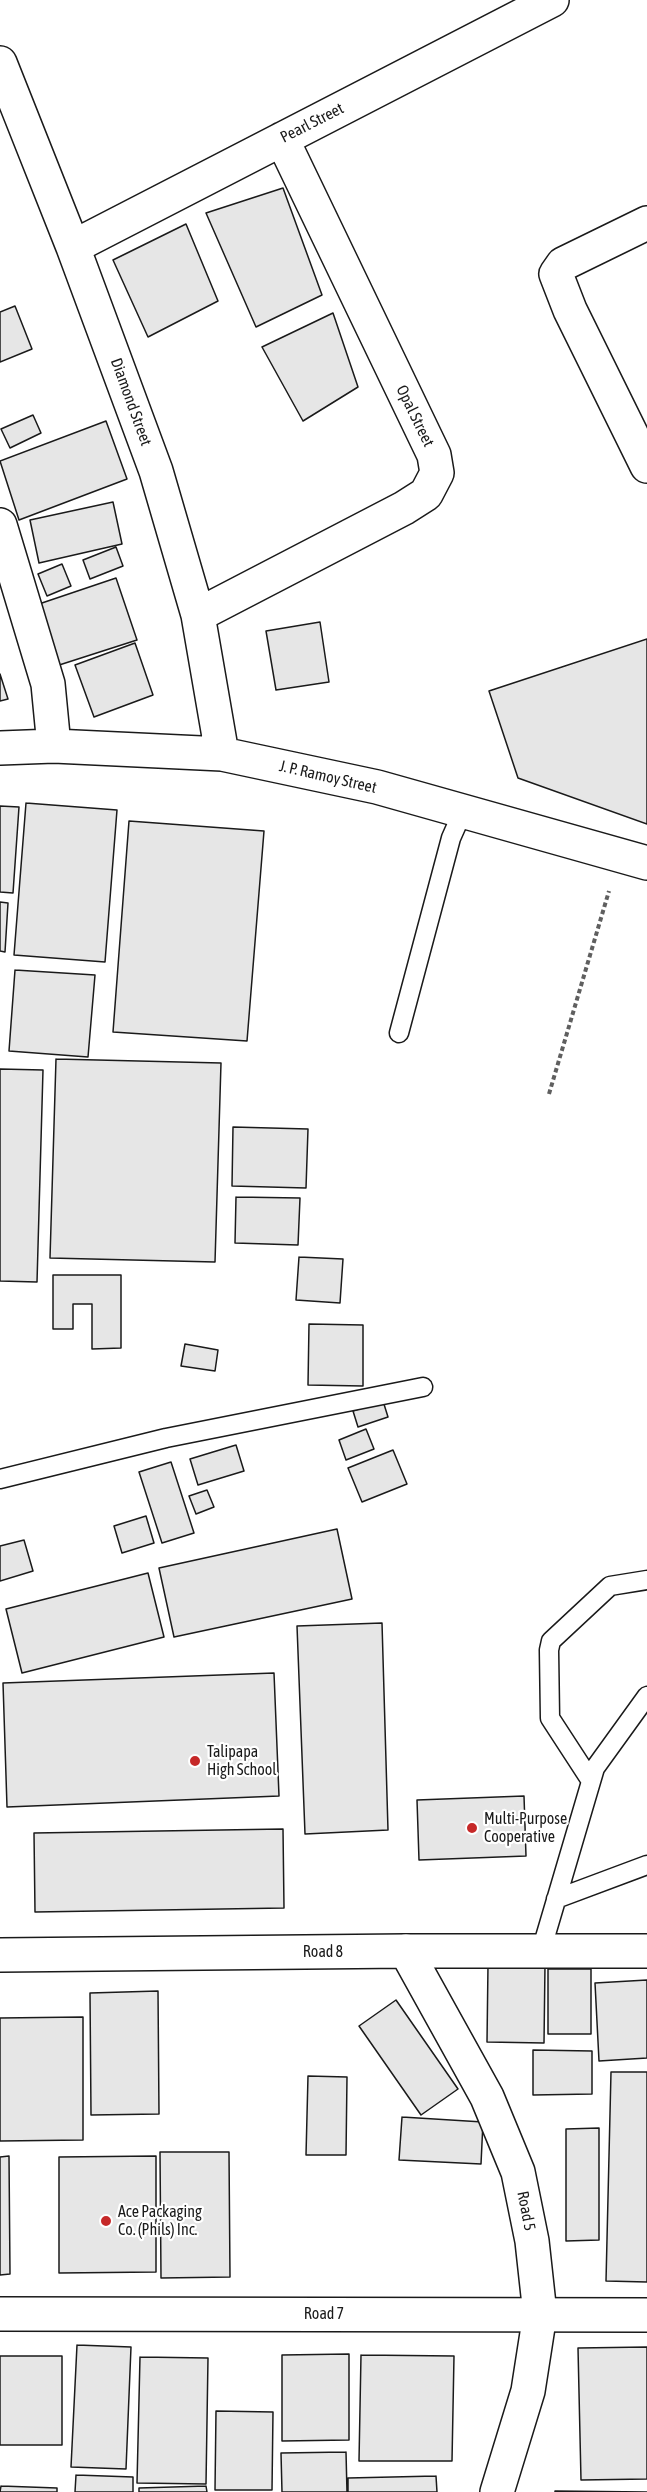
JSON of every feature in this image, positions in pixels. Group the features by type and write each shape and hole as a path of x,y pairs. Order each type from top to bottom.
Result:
{"street":[{"name":"Pearl Street","path":"73,247 552,0"},
{"name":"Diamond Street","path":"0,63 73,247 156,471 198,615 222,754"},
{"name":"Opal Street","path":"198,615 404,508 426,494 437,474 434,455 282,139"},
{"path":"647,223 563,264 556,274 570,310 647,466"},
{"path":"0,525 48,684 54,746"},
{"name":"J. P. Ramoy Street","path":"0,748 54,746 222,754 377,788 633,859"},
{"name":"Road 5","path":"406,1951 487,2097 518,2172 532,2241 540,2314 528,2391 497,2492"},
{"name":"Road 8","path":"0,1955 647,1951"},
{"name":"Road 7","path":"0,2314 647,2315"}],"lane":[{"path":"399,1033 451,838 463,812"},
{"path":"0,1479 166,1438 423,1387"},
{"path":"591,1781 550,1718 549,1650 551,1641 610,1586 647,1580"},
{"path":"541,1951 595,1768 647,1696"},
{"path":"556,1899 647,1865"}],"path":[{"path":"549,1094 633,859"}],"building":[{"path":"283,188 322,295 256,327 206,213"},
{"path":"186,224 218,301 148,337 113,260"},
{"path":"15,306 32,349 0,362 0,312"},
{"path":"333,313 358,387 303,421 262,347"},
{"path":"33,415 41,433 10,448 1,429"},
{"path":"106,421 127,479 19,520 0,461"},
{"path":"113,502 122,544 39,563 30,520"},
{"path":"116,547 123,566 90,579 83,560"},
{"path":"62,564 71,586 47,596 38,574"},
{"path":"116,578 137,640 53,667 33,606"},
{"path":"320,622 329,682 276,690 266,631"},
{"path":"647,639 647,824 518,778 489,691"},
{"path":"135,643 153,695 94,717 75,665"},
{"path":"0,674 8,699 0,701"},
{"path":"26,803 117,810 105,962 14,955"},
{"path":"0,806 19,807 13,893 0,892"},
{"path":"129,821 264,831 247,1041 113,1032"},
{"path":"0,902 8,903 5,952 0,951"},
{"path":"15,970 95,975 88,1057 9,1051"},
{"path":"56,1059 221,1063 215,1262 50,1258"},
{"path":"0,1069 43,1070 37,1282 0,1281"},
{"path":"233,1127 308,1129 306,1188 232,1186"},
{"path":"236,1197 300,1198 298,1245 235,1243"},
{"path":"299,1257 343,1259 340,1303 296,1300"},
{"path":"53,1275 121,1275 121,1348 92,1349 92,1304 73,1304 73,1329 53,1329"},
{"path":"309,1324 363,1325 363,1386 308,1385"},
{"path":"185,1344 218,1350 215,1371 181,1366"},
{"path":"383,1401 388,1417 358,1427 353,1411"},
{"path":"366,1429 374,1449 346,1460 339,1440"},
{"path":"236,1445 244,1471 198,1485 190,1459"},
{"path":"393,1450 407,1484 362,1502 348,1468"},
{"path":"171,1462 194,1533 162,1543 139,1472"},
{"path":"207,1490 214,1507 196,1514 189,1496"},
{"path":"146,1516 154,1543 122,1553 114,1526"},
{"path":"337,1529 352,1599 174,1637 159,1568"},
{"path":"24,1540 33,1571 0,1581 0,1546"},
{"path":"148,1573 164,1637 22,1673 6,1609"},
{"path":"382,1623 388,1830 305,1834 297,1626"},
{"path":"274,1673 279,1796 7,1807 3,1683"},
{"name":"Multi-Purpose Cooperative","path":"524,1796 526,1856 419,1860 417,1800"},
{"path":"283,1829 284,1908 35,1912 34,1833"},
{"path":"488,1965 545,1965 544,2043 487,2042"},
{"path":"548,1969 591,1969 591,2034 548,2034"},
{"path":"647,1980 647,2058 599,2061 595,1983"},
{"path":"158,1991 159,2114 91,2115 90,1993"},
{"path":"396,2000 458,2089 421,2115 359,2026"},
{"path":"83,2017 83,2140 0,2141 0,2018"},
{"path":"533,2050 592,2051 592,2094 533,2095"},
{"path":"611,2072 647,2072 647,2282 606,2281"},
{"path":"308,2076 347,2077 346,2155 306,2155"},
{"path":"402,2117 483,2122 481,2164 399,2160"},
{"path":"599,2128 599,2240 566,2241 566,2129"},
{"path":"160,2152 229,2152 230,2277 161,2278"},
{"path":"9,2156 10,2274 0,2275 0,2157"},
{"path":"156,2156 156,2272 59,2273 59,2157"},
{"path":"77,2345 131,2347 126,2469 71,2467"},
{"path":"647,2347 647,2479 581,2480 578,2348"},
{"path":"349,2354 349,2440 282,2441 282,2355"},
{"path":"361,2355 454,2356 452,2461 359,2461"},
{"path":"0,2356 62,2356 62,2445 0,2445"},
{"path":"140,2357 208,2358 206,2484 137,2483"},
{"path":"216,2411 273,2412 272,2490 215,2490"},
{"path":"346,2452 347,2492 282,2492 281,2453"},
{"path":"76,2475 133,2477 133,2492 75,2492"},
{"path":"436,2476 437,2492 348,2492 348,2478"},
{"path":"1,2486 57,2488 57,2492 0,2492"},
{"path":"206,2486 207,2492 139,2492 139,2488"},
{"path":"555,2491 647,2492 555,2492"}],"place":[{"name":"Talipapa High School","path":"195,1761"},
{"name":"Multi-Purpose Cooperative","path":"472,1828"},
{"name":"Ace Packaging Co. (Phils) Inc.","path":"106,2221"}]}
